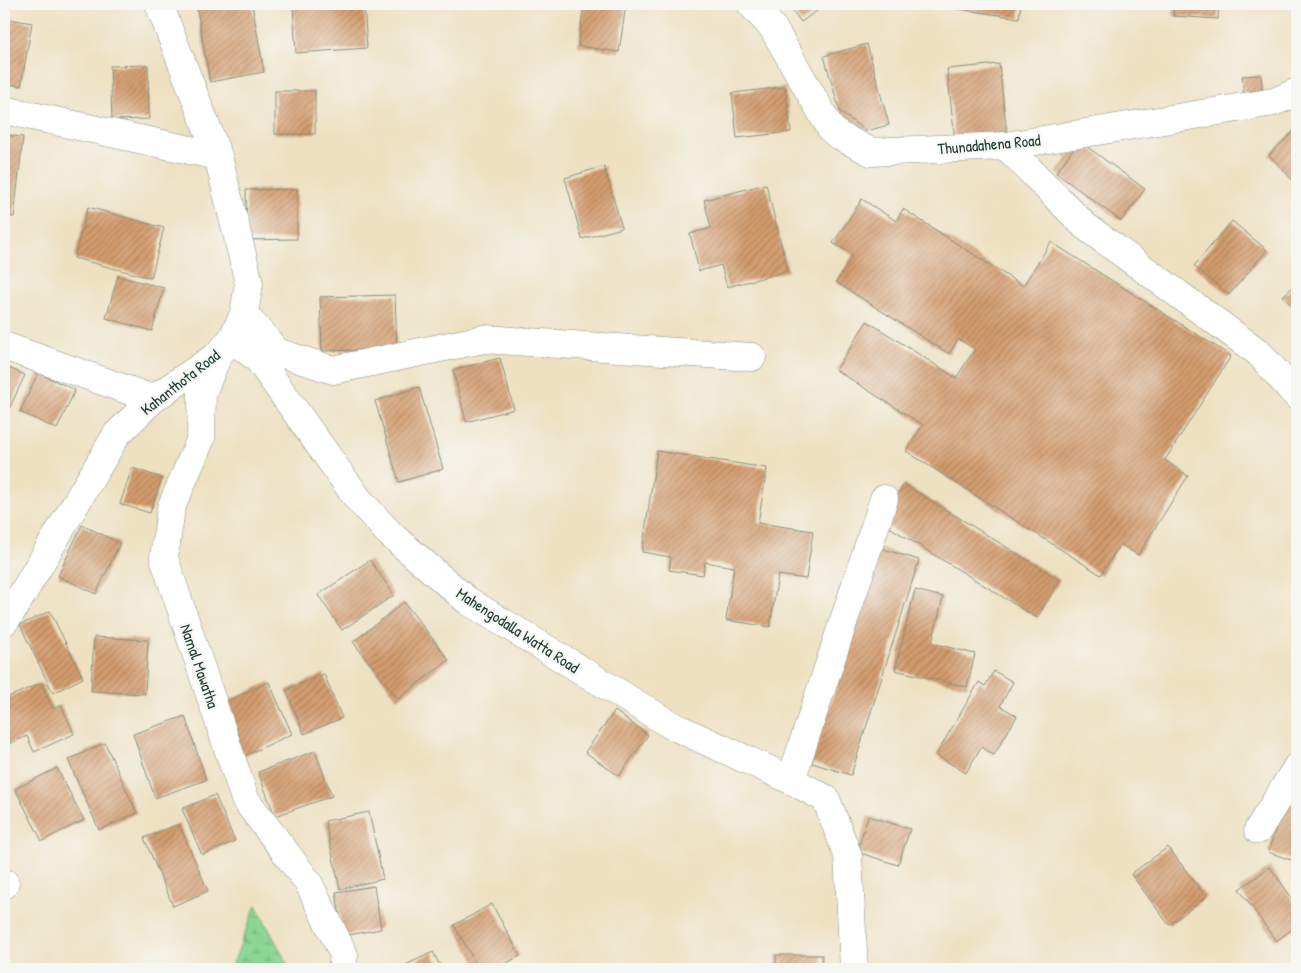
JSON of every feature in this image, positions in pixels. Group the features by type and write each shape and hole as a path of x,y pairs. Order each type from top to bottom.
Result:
{"street":[{"name":"Kahanthota Road","path":"4,622 117,434 153,399 225,347 244,314 249,283 218,156 159,4"},
{"name":"Thunadahena Road","path":"751,4 773,28 831,129 838,135 871,152 1006,146 1274,102 1297,92"},
{"path":"4,110 218,156"},
{"path":"1006,146 1085,226 1259,353 1297,396"},
{"path":"244,314 277,352 332,370 484,339 752,357"},
{"path":"4,346 153,399"},
{"name":"Mahengodalla Watta Road","path":"225,347 258,359 364,506 390,534 468,601 671,725 791,780 826,799 848,856 854,969"},
{"name":"Namal Mawatha","path":"225,347 202,393 202,438 171,508 164,558 245,799 308,882 343,962"},
{"path":"791,780 884,499"},
{"path":"1258,830 1297,767"}],"green space":[{"path":"256,905 290,969 231,969"}],"building":[{"path":"196,4 252,4 264,72 210,82"},
{"path":"364,4 367,48 296,53 293,6"},
{"path":"584,4 626,4 619,52 578,46"},
{"path":"788,4 827,4 801,22"},
{"path":"953,4 1021,4 1019,18 952,8"},
{"path":"1174,4 1219,4 1218,19 1173,16"},
{"path":"4,18 32,23 21,86 4,83"},
{"path":"867,44 889,125 866,131 840,112 824,56"},
{"path":"999,64 1007,134 955,140 947,69"},
{"path":"148,65 149,119 112,120 110,66"},
{"path":"1261,75 1264,103 1245,105 1242,76"},
{"path":"785,87 791,132 737,138 732,93"},
{"path":"275,91 315,91 315,134 275,134"},
{"path":"1297,128 1297,185 1269,155"},
{"path":"4,135 23,137 14,217 4,216"},
{"path":"1079,141 1145,189 1121,221 1056,173"},
{"path":"604,166 622,228 582,239 565,178"},
{"path":"766,184 788,271 727,287 721,265 699,271 690,234 711,228 704,200"},
{"path":"297,189 297,239 247,240 246,190"},
{"path":"862,199 896,221 903,209 1023,286 1051,242 1231,356 1165,460 1188,476 1138,555 1120,544 1101,575 906,451 923,425 836,370 867,321 956,378 975,349 958,339 949,354 836,282 853,255 833,243"},
{"path":"88,207 164,228 151,278 74,258"},
{"path":"1232,221 1267,250 1229,295 1194,266"},
{"path":"118,276 164,288 152,331 106,318"},
{"path":"1297,283 1297,312 1283,296"},
{"path":"395,295 397,349 322,351 320,297"},
{"path":"500,358 514,409 466,422 453,370"},
{"path":"4,366 25,375 4,420"},
{"path":"38,373 75,390 57,429 20,412"},
{"path":"419,387 443,469 399,482 375,401"},
{"path":"657,451 767,468 758,523 813,531 806,579 778,575 770,627 726,620 734,567 705,562 703,575 669,570 671,557 642,552"},
{"path":"132,468 162,478 150,513 120,504"},
{"path":"904,484 1060,580 1037,618 881,522"},
{"path":"82,525 120,543 96,594 58,576"},
{"path":"880,548 919,560 851,775 812,763"},
{"path":"370,560 394,595 342,630 318,595"},
{"path":"915,590 943,597 932,643 975,654 967,687 895,670"},
{"path":"404,602 449,660 398,699 353,642"},
{"path":"50,611 83,678 53,693 20,625"},
{"path":"94,637 148,640 145,694 91,691"},
{"path":"994,671 1013,682 1000,706 1017,716 994,755 981,747 966,773 936,755 979,682 985,686"},
{"path":"324,674 342,718 304,734 286,690"},
{"path":"269,682 292,734 244,756 220,704"},
{"path":"41,683 53,709 61,705 74,734 34,752 27,736 4,746 4,699"},
{"path":"615,711 648,735 619,776 585,752"},
{"path":"185,716 206,780 155,798 133,734"},
{"path":"105,743 137,813 99,830 68,760"},
{"path":"315,751 332,796 275,816 258,772"},
{"path":"57,768 84,820 42,841 15,789"},
{"path":"1288,792 1297,795 1297,862 1268,852"},
{"path":"215,795 235,841 202,855 182,809"},
{"path":"369,812 383,879 340,889 325,821"},
{"path":"868,816 910,829 898,865 857,852"},
{"path":"179,824 208,891 173,906 144,838"},
{"path":"1168,847 1206,897 1169,925 1131,874"},
{"path":"1270,867 1294,901 1297,898 1297,926 1276,941 1239,889"},
{"path":"374,886 381,929 343,936 336,892"},
{"path":"492,904 520,956 496,969 479,969 454,925"},
{"path":"433,952 442,969 397,969"},
{"path":"776,955 822,955 822,969 776,969"}]}
